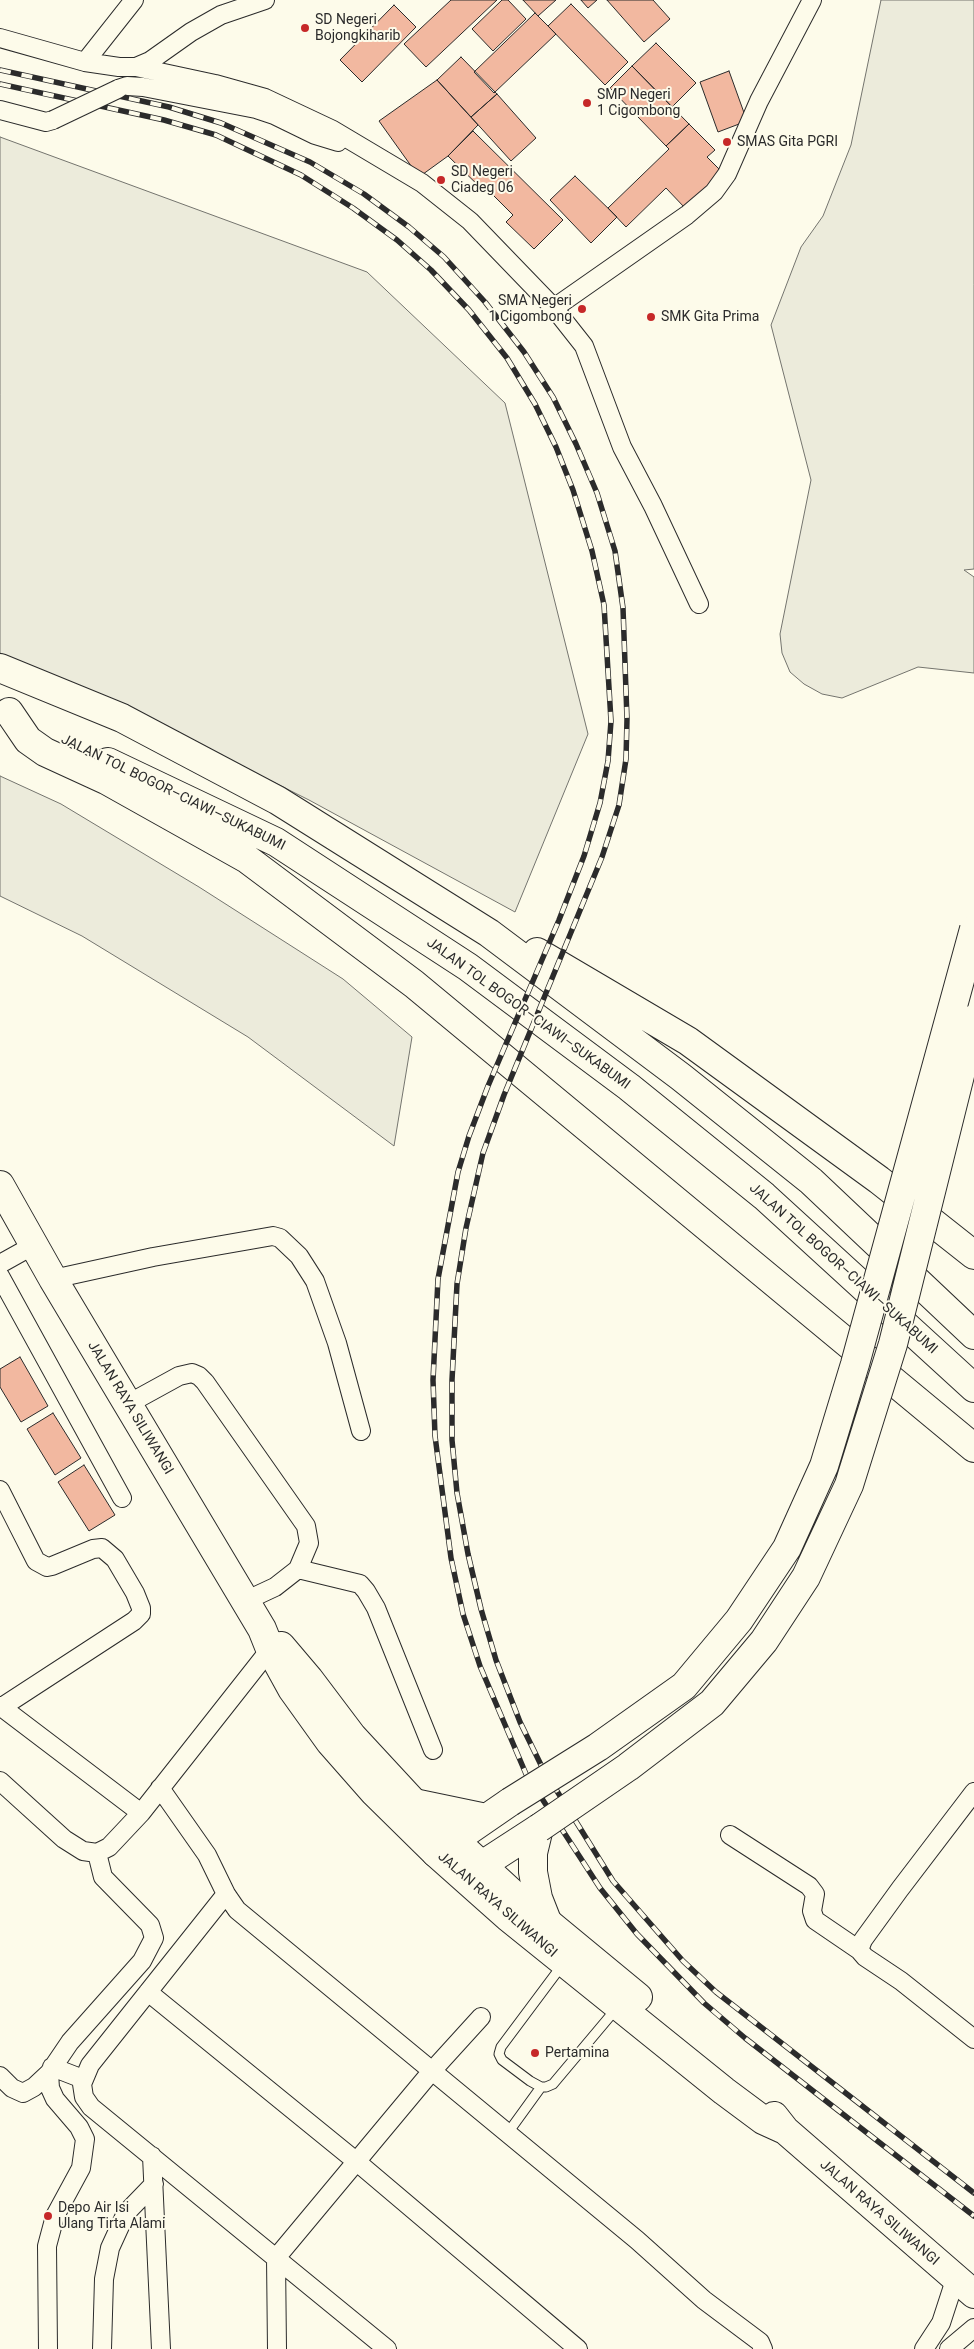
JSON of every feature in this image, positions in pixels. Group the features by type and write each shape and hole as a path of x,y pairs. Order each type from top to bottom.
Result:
{"highway":[{"path":"0,668 122,718 277,800 489,933 681,1077 811,1181 974,1334"},
{"path":"4,711 28,740 46,752 106,780 248,859 414,984 974,1448"},
{"name":"JALAN TOL BOGOR–CIAWI–SUKABUMI","path":"4,711 276,842 468,966 629,1087 764,1196 974,1388"},
{"path":"445,1846 510,1802 598,1748 684,1686 738,1620 787,1548 824,1466 855,1364 974,930"},
{"path":"489,933 543,954 688,1040 879,1180 974,1255"},
{"path":"474,1872 628,1767 712,1703 764,1641 806,1577 849,1485 893,1344 974,1019"},
{"name":"JALAN RAYA SILIWANGI","path":"0,1185 53,1278 269,1640 292,1689 330,1742 374,1792 445,1846 570,1955 625,1999 716,2062 771,2114 785,2130 965,2287"},
{"name":"JALAN RAYA SILIWANGI","path":"269,1640 304,1672 352,1736 414,1803 445,1846"},
{"path":"414,1803 486,1818"},
{"path":"539,1828 533,1854 533,1872 538,1898 547,1921"},
{"name":"JALAN RAYA SILIWANGI","path":"474,1872 547,1921 570,1955"}],"street":[{"path":"85,62 134,0"},
{"path":"136,68 150,61 191,32 221,14 264,0"},
{"path":"554,308 687,215 714,192 728,174 759,101 810,1"},
{"path":"0,38 85,62 136,68 215,84 265,98 333,130 422,182 450,204 554,308 584,346 622,447 653,506 699,604"},
{"path":"0,110 46,122 118,88 127,86 143,87 274,115 315,135 367,150"},
{"path":"53,1278 153,1257 273,1236 280,1238 299,1256 315,1281 337,1343 361,1431"},
{"path":"0,1264 34,1245"},
{"path":"0,1276 122,1498"},
{"path":"128,1404 179,1376 192,1372 205,1382 306,1526 309,1543 298,1569 275,1586 245,1600"},
{"path":"0,1490 36,1561 47,1567 93,1549 102,1548 114,1559 135,1593 141,1608 141,1614 134,1621 1,1706 141,1813"},
{"path":"298,1569 360,1584 366,1590 376,1608 432,1750"},
{"path":"0,1781 64,1839 82,1851 97,1853 109,1847 141,1813 269,1640"},
{"path":"160,1788 207,1855 226,1894 237,1910 637,2240 699,2295 760,2342 763,2349"},
{"path":"859,1950 863,1940 900,1889 974,1792"},
{"path":"730,1835 809,1886 815,1894 812,1911 815,1920 901,1981 974,2039"},
{"path":"0,2076 12,2088 23,2093 34,2087 51,2070 70,2042 142,1961 154,1938 150,1925 102,1877 97,1853"},
{"path":"226,1894 90,2065 83,2079 82,2092 91,2107 387,2349"},
{"path":"148,1992 357,2162 578,2349"},
{"path":"277,2349 276,2258 432,2072 482,2017"},
{"path":"51,2070 83,2079"},
{"path":"48,2349 47,2246 56,2216 81,2168 85,2140 80,2127 52,2094 51,2070"},
{"path":"152,2156 161,2349"},
{"path":"102,2349 104,2279 110,2248 126,2213 154,2184"},
{"path":"924,2349 965,2287"},
{"path":"949,2349 974,2328"}],"lane":[{"path":"540,2087 502,2060 499,2054 501,2047 570,1955"},
{"path":"507,2134 540,2087 553,2084 625,1999"}],"shaded area":[{"path":"881,0 974,0 974,569 964,570 974,577 974,673 918,667 842,698 822,694 804,684 790,672 782,653 780,634 811,480 771,325 801,247 823,216 851,145"},
{"path":"0,137 367,272 505,403 588,734 515,912 309,800 141,716 0,653"},
{"path":"0,776 61,804 199,887 343,979 412,1037 394,1146 248,1037 82,936 0,896"}],"building":[{"path":"451,0 497,0 426,67 404,44"},
{"path":"502,0 508,0 526,19 493,51 472,29"},
{"path":"523,0 556,0 538,16"},
{"path":"581,0 597,0 588,8"},
{"path":"607,0 653,0 670,19 644,42"},
{"path":"571,4 628,62 605,85 548,26"},
{"path":"394,5 416,27 362,82 340,60"},
{"path":"535,13 556,34 494,93 474,72"},
{"path":"656,43 696,83 672,107 632,66"},
{"path":"461,57 497,94 471,117 437,80"},
{"path":"632,66 689,124 666,146 610,88"},
{"path":"729,71 747,121 718,132 700,82"},
{"path":"437,80 478,125 448,156 419,177 379,121"},
{"path":"497,94 536,138 511,161 471,117"},
{"path":"689,124 715,150 707,157 722,172 685,208 666,188 626,227 608,208 669,149 666,146"},
{"path":"473,131 563,220 534,249 506,222 513,215 488,190 485,192 448,156"},
{"path":"575,176 617,217 591,243 550,200"},
{"path":"20,1357 48,1406 21,1422 0,1387 0,1369"},
{"path":"53,1413 81,1458 55,1475 27,1429"},
{"path":"84,1465 115,1515 89,1531 58,1482"}],"railway":[{"path":"0,70 169,107 221,123 310,162 364,194 409,227 444,257 485,302 524,352 553,397 576,444 597,493 615,551 623,608 627,719 626,759 619,805 602,857 504,1095 483,1153 466,1228 457,1284 452,1380 452,1440 457,1493 468,1554 496,1660 520,1722 542,1767 613,1881 683,1961 716,1992 974,2193"},
{"path":"0,84 164,120 216,135 301,175 353,208 397,240 431,270 469,310 507,358 535,404 556,447 573,490 592,551 604,605 611,721 608,761 600,803 584,856 469,1136 458,1172 438,1279 433,1380 435,1436 451,1558 463,1614 480,1666 526,1774 600,1888 637,1934 704,2003 745,2038 974,2216"}],"place":[{"name":"SD Negeri Bojongkiharib","path":"305,28"},
{"name":"SMP Negeri 1 Cigombong","path":"587,103"},
{"name":"SMAS Gita PGRI","path":"727,142"},
{"name":"SD Negeri Ciadeg 06","path":"441,180"},
{"name":"SMA Negeri 1 Cigombong","path":"582,309"},
{"name":"SMK Gita Prima","path":"651,317"},
{"name":"Pertamina","path":"535,2053"},
{"name":"Depo Air Isi Ulang Tirta Alami","path":"48,2216"}]}
